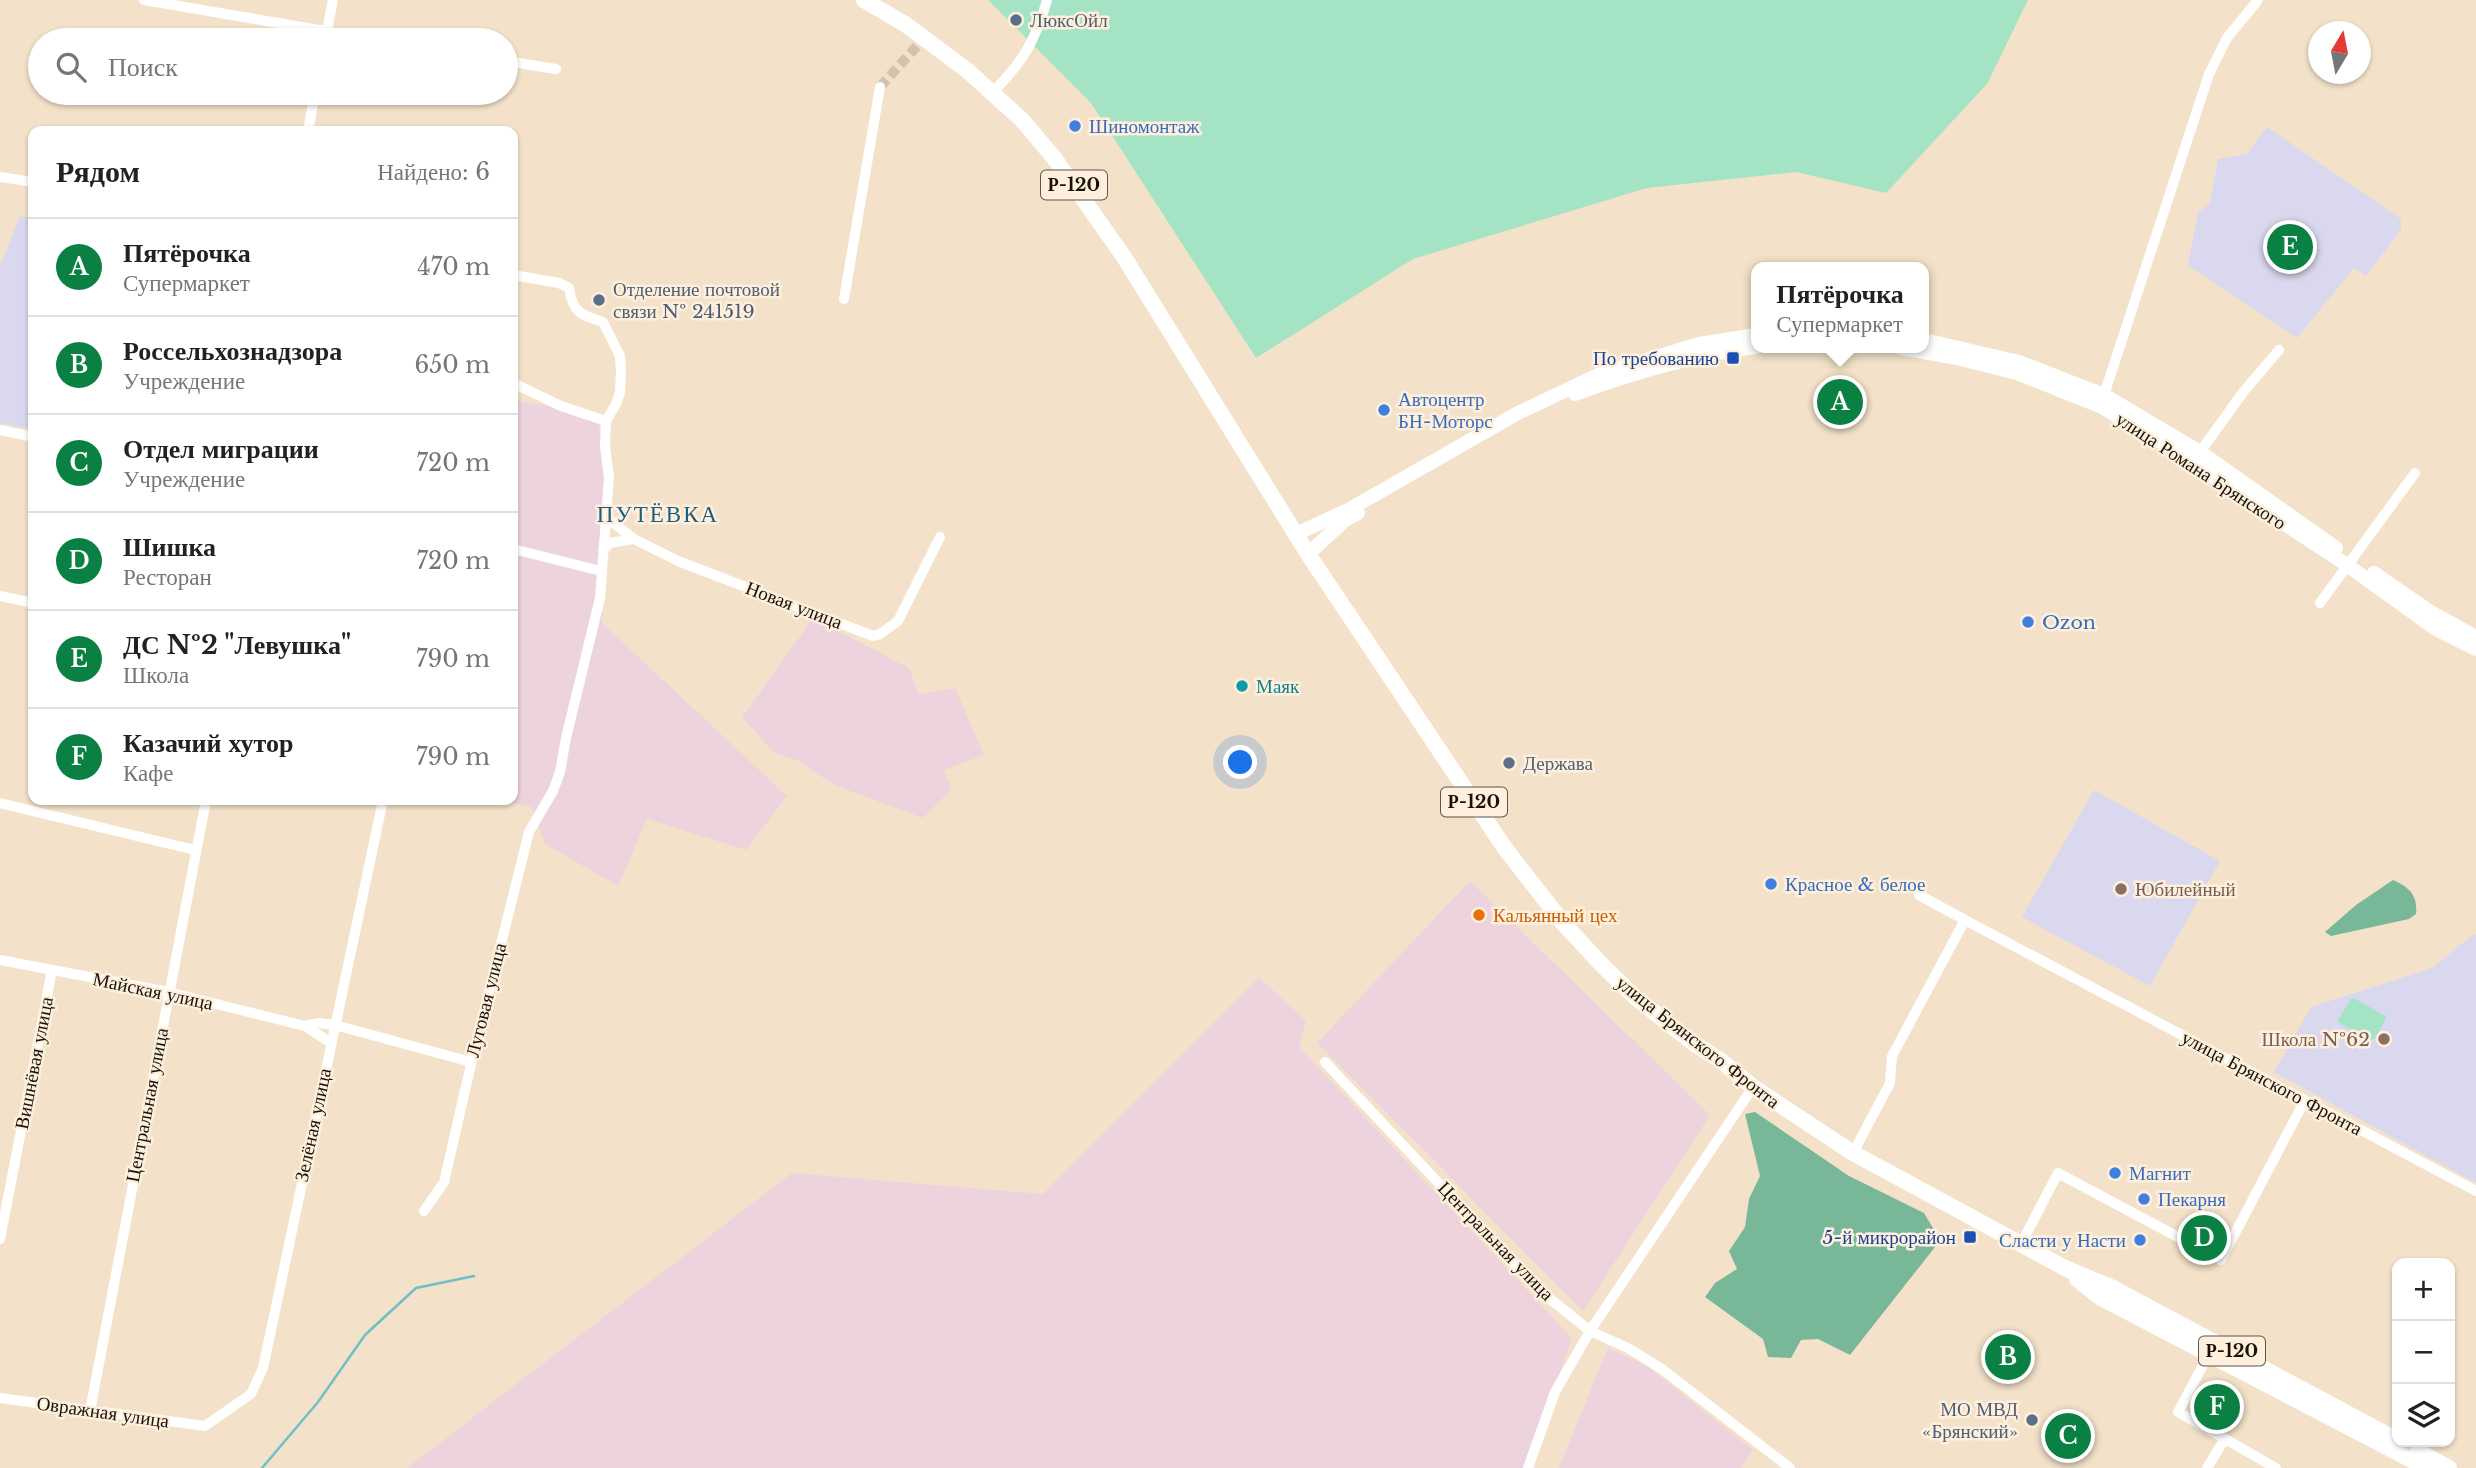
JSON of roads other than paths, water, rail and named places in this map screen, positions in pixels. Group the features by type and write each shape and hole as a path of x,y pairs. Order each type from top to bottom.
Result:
{"main road":[{"name":"Р-120","path":"864,0 925,37 993,92 1022,120 1055,159 1110,236 1296,534"},
{"path":"1296,534 1348,510 1518,413 1598,374 1699,344 1751,336"},
{"name":"улица Романа Брянского","path":"1929,341 2019,362 2104,395 2200,452 2436,629 2476,649"},
{"path":"1308,554 1345,520 1568,397 1626,375 1700,356 1751,348"},
{"name":"улица Романа Брянского","path":"1928,353 2017,373 2102,407 2148,433 2432,614 2476,637"},
{"name":"улица Брянского Фронта","path":"1296,534 1504,847 1563,923 1635,998 1753,1087 1853,1153 2065,1268 2113,1288 2212,1348 2427,1468"},
{"name":"улица Брянского Фронта","path":"2212,1348 2392,1438"},
{"name":"улица Брянского Фронта","path":"2410,1447 2449,1468"}],"street":[{"path":"144,0 286,28"},
{"path":"328,28 333,0"},
{"path":"993,92 1026,54 1040,26 1047,0"},
{"path":"2104,395 2209,74 2227,38 2258,0"},
{"path":"518,63 556,69"},
{"path":"844,299 880,87"},
{"path":"309,126 313,105"},
{"path":"0,177 28,181"},
{"path":"518,276 559,283 569,288 575,310 585,317 603,322 620,356 621,370 617,404 606,421 561,406 518,385"},
{"path":"2200,452 2244,391 2279,350"},
{"name":"Луговая улица","path":"424,1211 444,1182 528,832 553,791 560,772 600,598 609,478 605,447 606,421"},
{"path":"0,430 28,436"},
{"path":"2320,603 2415,473"},
{"name":"Новая улица","path":"607,518 634,539 678,561 873,636 898,621 940,537"},
{"path":"603,551 610,542 634,539"},
{"path":"518,550 601,571"},
{"path":"0,596 28,602"},
{"path":"0,803 195,850"},
{"name":"Центральная улица","path":"90,1411 204,805"},
{"name":"Зелёная улица","path":"205,1426 251,1394 263,1368 382,805"},
{"name":"улица Брянского Фронта","path":"1919,895 2476,1191"},
{"path":"1853,1153 1890,1083 1892,1056 1965,920"},
{"name":"Майская улица","path":"0,960 168,992 304,1026"},
{"name":"Вишнёвая улица","path":"0,1239 52,970"},
{"path":"304,1026 319,1023 335,1025 471,1062"},
{"path":"304,1026 331,1043"},
{"name":"Центральная улица","path":"1325,1062 1538,1289 1590,1331 1628,1348 1662,1369 1790,1468"},
{"path":"1528,1468 1555,1392 1590,1331 1753,1087"},
{"path":"2021,1244 2058,1173 2221,1261 2305,1100"},
{"path":"2212,1348 2178,1412 2276,1468"},
{"name":"Овражная улица","path":"0,1398 205,1426"},
{"path":"2207,1468 2224,1440"}],"waterway":[{"path":"262,1468 318,1402 365,1335 416,1288 474,1276"}],"tunnel":[{"path":"880,87 925,37"}],"place":[{"name":"ЛюксОйл","path":"1016,20"},
{"name":"Шиномонтаж","path":"1075,126"},
{"name":"ДС №2 \"Левушка\"","path":"2290,247"},
{"name":"Отделение почтовой связи № 241519","path":"599,300"},
{"name":"По требованию","path":"1733,358"},
{"name":"Пятёрочка","path":"1840,402"},
{"name":"Автоцентр БН-Моторс","path":"1384,410"},
{"name":"Ozon","path":"2028,622"},
{"name":"Маяк","path":"1242,686"},
{"name":"Держава","path":"1509,763"},
{"name":"Красное & белое","path":"1771,884"},
{"name":"Юбилейный","path":"2121,889"},
{"name":"Кальянный цех","path":"1479,915"},
{"name":"Школа №62","path":"2384,1039"},
{"name":"Магнит","path":"2115,1173"},
{"name":"Пекарня","path":"2144,1199"},
{"name":"5-й микрорайон","path":"1970,1237"},
{"name":"Шишка","path":"2204,1238"},
{"name":"Сласти у Насти","path":"2140,1240"},
{"name":"Россельхознадзора","path":"2008,1357"},
{"name":"Казачий хутор","path":"2217,1407"},
{"name":"МО МВД «Брянский»","path":"2032,1420"},
{"name":"Отдел миграции","path":"2068,1436"}],"district":[{"name":"ПУТЁВКА","path":"658,514"}]}
